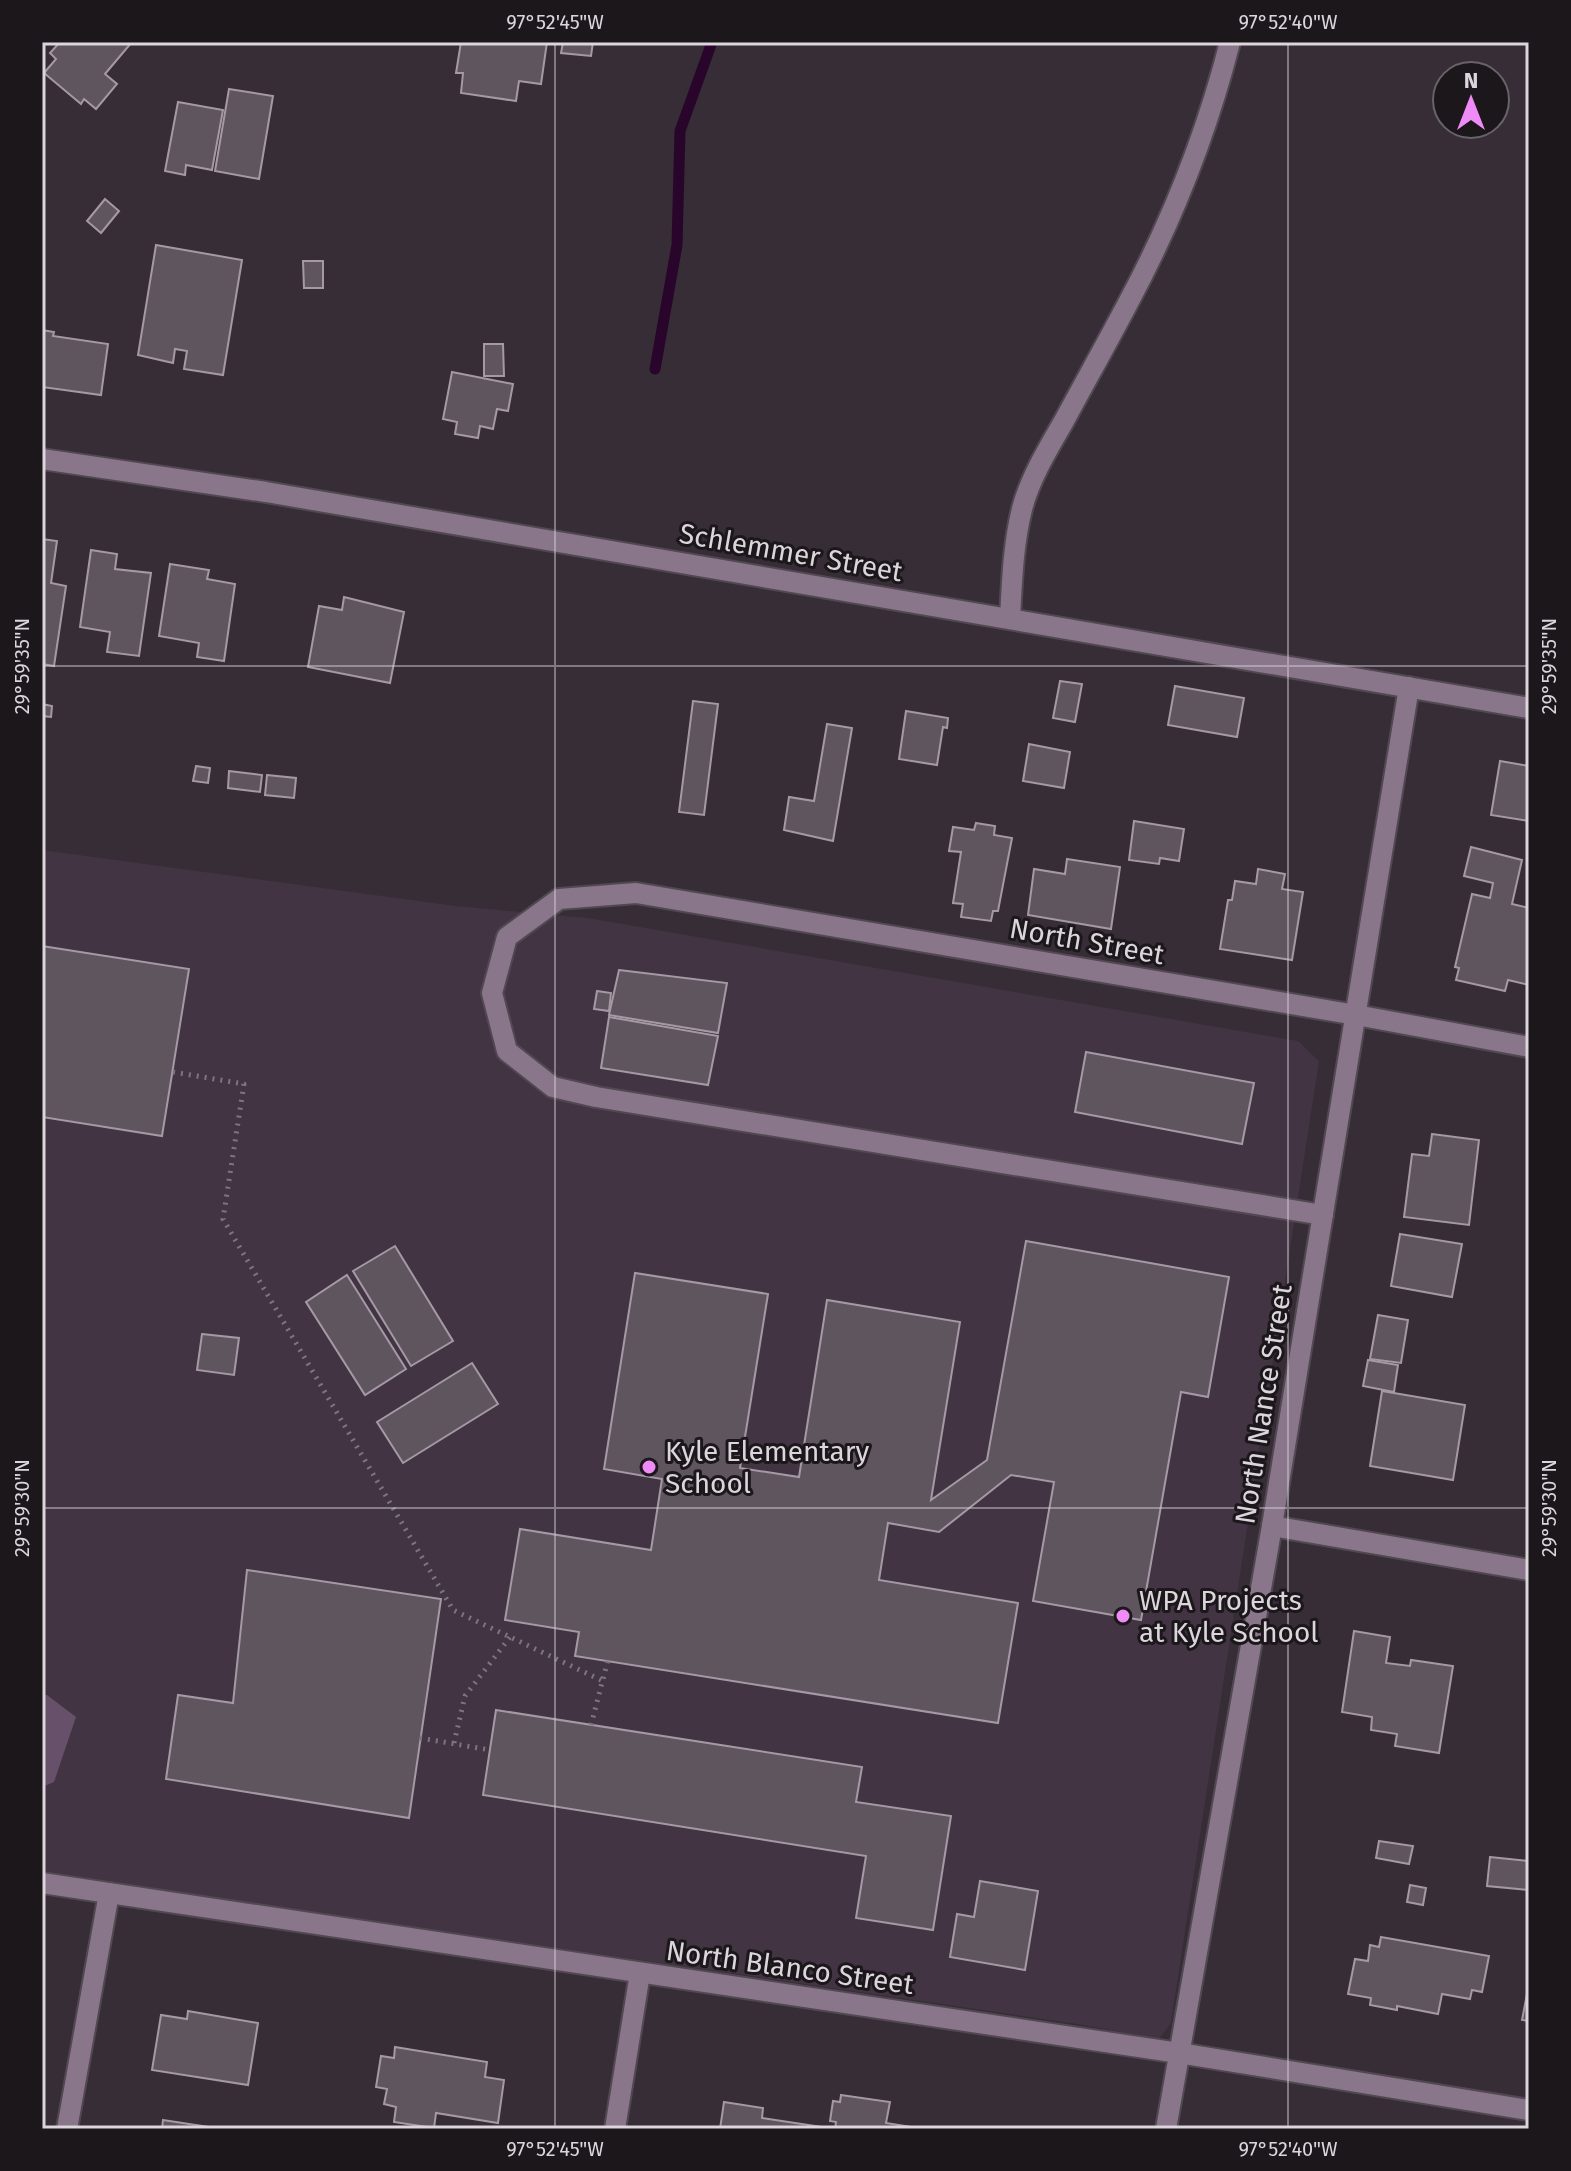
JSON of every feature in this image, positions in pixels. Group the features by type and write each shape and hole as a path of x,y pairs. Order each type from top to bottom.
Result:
{"street":[{"path":"1010,618 1016,537 1023,507 1047,450 1158,244 1189,170 1230,42"},
{"name":"Schlemmer Street","path":"42,459 266,492 1529,708"},
{"name":"North Nance Street","path":"1166,2129 1272,1526 1409,687"},
{"name":"North Street","path":"1323,1215 596,1097 553,1087 507,1051 492,993 507,937 559,899 636,893 1529,1047"},
{"path":"1272,1526 1529,1570"},
{"name":"North Blanco Street","path":"42,1883 1179,2053 1529,2110"},
{"path":"67,2129 109,1893"},
{"path":"615,2129 640,1973"}],"path":[{"path":"173,1072 244,1084 223,1219 453,1610 603,1681"},
{"path":"454,1743 465,1696 510,1637"},
{"path":"591,1725 608,1660"},
{"path":"420,1738 490,1750"}],"shaded area":[{"name":"Kyle Elementary School","path":"42,850 456,906 588,918 1298,1041 1319,1061 1171,2023 1159,2039 1077,2024 42,1872"},
{"path":"42,1695 47,1695 76,1717 54,1782 42,1787"}],"building":[{"path":"60,42 132,42 105,74 117,84 96,109 84,99 81,104 44,73 56,59 50,53"},
{"path":"461,42 547,42 541,84 519,81 516,101 461,93 463,73 456,73"},
{"path":"563,42 593,42 591,56 561,53"},
{"path":"229,89 273,96 259,179 215,171"},
{"path":"178,102 223,110 212,170 186,165 185,175 165,171"},
{"path":"105,199 119,211 101,233 87,221"},
{"path":"156,245 242,260 223,375 184,369 187,351 175,349 173,363 138,355"},
{"path":"303,261 323,261 323,288 304,288"},
{"path":"42,330 54,332 53,336 108,344 101,395 42,387"},
{"path":"484,344 503,344 504,376 484,376"},
{"path":"452,372 513,384 508,411 497,409 493,429 480,426 478,438 455,434 457,422 443,419"},
{"path":"42,539 57,541 51,583 66,586 54,666 42,664"},
{"path":"91,550 117,554 115,569 151,573 139,656 107,652 110,632 80,627"},
{"path":"170,564 209,570 207,579 235,584 224,661 197,657 199,643 159,636"},
{"path":"344,597 404,612 390,683 308,667 319,606 342,610"},
{"path":"1060,681 1082,684 1075,722 1053,718"},
{"path":"1175,686 1244,698 1237,737 1168,725"},
{"path":"693,701 718,704 704,815 679,812"},
{"path":"42,704 52,706 51,717 42,716"},
{"path":"906,711 948,718 947,728 943,727 937,765 899,759"},
{"path":"827,724 852,728 833,841 784,830 789,797 814,801"},
{"path":"1029,744 1070,752 1064,788 1023,781"},
{"path":"1500,761 1529,766 1529,821 1491,815"},
{"path":"196,766 210,768 208,783 193,781"},
{"path":"229,771 262,775 260,792 228,788"},
{"path":"267,775 296,778 294,798 265,795"},
{"path":"1134,821 1184,829 1179,861 1160,858 1159,864 1129,860"},
{"path":"976,823 995,826 994,835 1012,838 998,911 993,911 991,921 961,917 963,904 953,903 961,852 949,851 953,827 974,830"},
{"path":"1471,847 1522,860 1512,904 1529,908 1529,985 1508,980 1505,991 1456,980 1459,968 1455,967 1472,894 1490,898 1493,883 1464,876"},
{"path":"1067,859 1120,867 1111,929 1028,915 1034,869 1065,874"},
{"path":"1258,869 1285,874 1282,889 1303,892 1292,960 1220,949 1228,900 1232,900 1235,881 1256,884"},
{"path":"42,946 189,969 162,1136 42,1117"},
{"path":"619,970 727,983 718,1033 609,1015"},
{"path":"597,991 611,993 609,1011 594,1009"},
{"path":"609,1017 718,1036 708,1085 601,1068"},
{"path":"1086,1052 1254,1083 1242,1144 1075,1112"},
{"path":"1432,1134 1479,1140 1469,1225 1404,1217 1412,1154 1429,1156"},
{"path":"1400,1234 1462,1244 1452,1297 1391,1286"},
{"path":"1026,1241 1229,1277 1208,1397 1181,1392 1141,1620 1033,1601 1054,1482 1011,1475 939,1532 888,1523 879,1580 1018,1603 998,1723 575,1656 579,1632 505,1620 520,1529 651,1550 662,1479 604,1469 635,1273 768,1294 740,1468 799,1477 827,1300 960,1322 931,1500 987,1460"},
{"path":"395,1246 453,1341 411,1366 353,1271"},
{"path":"347,1275 406,1369 365,1395 306,1302"},
{"path":"1378,1315 1408,1320 1401,1363 1370,1359"},
{"path":"202,1334 239,1338 234,1375 197,1370"},
{"path":"1368,1360 1398,1365 1394,1392 1363,1386"},
{"path":"472,1363 498,1404 403,1463 377,1422"},
{"path":"1382,1391 1465,1405 1453,1480 1370,1466"},
{"path":"247,1570 441,1599 409,1818 166,1779 178,1695 233,1703"},
{"path":"1354,1631 1390,1637 1386,1663 1410,1666 1411,1660 1453,1666 1439,1753 1395,1746 1397,1734 1371,1730 1372,1717 1342,1712"},
{"path":"496,1710 862,1767 856,1802 951,1816 933,1930 856,1918 866,1856 483,1795"},
{"path":"1379,1841 1413,1846 1409,1864 1376,1858"},
{"path":"1490,1857 1529,1861 1529,1890 1487,1886"},
{"path":"980,1881 1038,1891 1025,1970 950,1957 957,1914 974,1917"},
{"path":"1410,1885 1426,1888 1423,1905 1407,1902"},
{"path":"1381,1937 1489,1956 1482,1992 1472,1990 1470,1999 1442,1994 1438,2014 1397,2006 1397,2010 1370,2005 1371,1998 1348,1994 1355,1959 1368,1961 1370,1945 1379,1947"},
{"path":"1529,1994 1529,2021 1522,2020"},
{"path":"188,2011 258,2023 248,2085 152,2070 161,2015 187,2019"},
{"path":"395,2047 487,2062 485,2077 504,2080 498,2123 436,2113 434,2128 394,2122 396,2107 384,2104 387,2089 376,2087 381,2056 394,2058"},
{"path":"841,2095 890,2102 886,2123 924,2129 835,2129 836,2122 830,2121 833,2101 840,2102"},
{"path":"724,2102 763,2108 762,2118 835,2129 720,2129"},
{"path":"163,2120 222,2129 162,2129"}],"waterway":[{"path":"655,369 677,245 680,131 712,42"}],"place":[{"name":"Kyle Elementary School","path":"649,1467"},
{"name":"WPA Projects at Kyle School","path":"1123,1616"}]}
